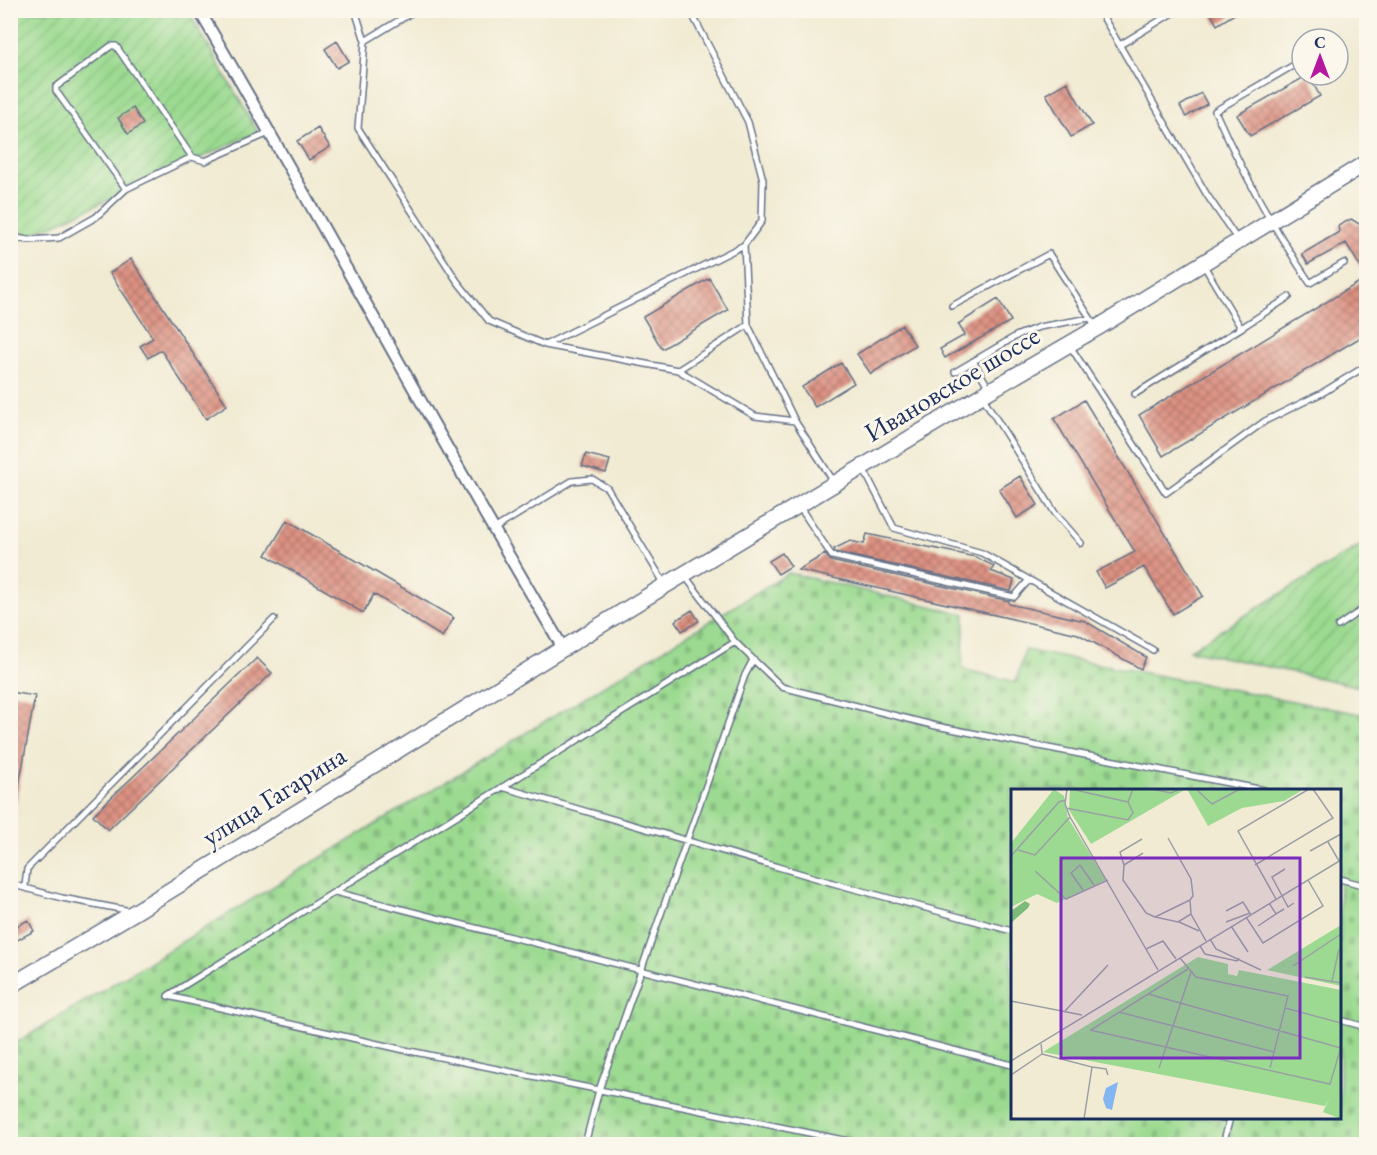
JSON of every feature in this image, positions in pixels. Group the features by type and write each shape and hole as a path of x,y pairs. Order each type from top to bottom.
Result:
{"street":[{"path":"199,10 270,132 492,530 563,648"},
{"name":"Ивановское шоссе","path":"563,648 1069,344 1094,323 1203,262 1366,163"},
{"name":"улица Гагарина","path":"10,986 135,912 563,648"}],"lane":[{"path":"355,10 365,41 358,128 457,281 489,321 544,345 678,370 755,416 795,421"},
{"path":"365,41 416,10"},
{"path":"544,345 744,245 762,221 763,180 748,122 690,10"},
{"path":"1100,10 1207,195 1237,241"},
{"path":"1120,45 1177,10"},
{"path":"126,189 56,92 56,87 111,46 116,46 192,158"},
{"path":"1290,67 1215,111 1243,172 1270,221 1310,283 1344,263"},
{"path":"10,237 29,240 59,238 96,217 126,189 192,158 205,161 270,132"},
{"path":"744,245 748,325 795,421 835,483"},
{"path":"952,306 1049,254 1094,323 1039,327 1018,335 955,372"},
{"path":"1203,262 1240,328"},
{"path":"1135,394 1289,297"},
{"path":"678,370 748,325"},
{"path":"1069,344 1166,494 1265,421 1322,393 1366,366"},
{"path":"973,361 986,392 1055,513 1081,543"},
{"path":"863,467 894,528 982,553 1152,650"},
{"path":"492,530 572,481 592,479 607,488 666,585"},
{"path":"799,505 832,556 1014,597 1029,580"},
{"path":"684,574 735,642 782,687 936,726 1259,789"},
{"path":"1338,626 1366,607"},
{"path":"25,886 27,869 274,619"},
{"path":"735,642 168,996 400,1049 863,1144"},
{"path":"585,1144 599,1090 745,675 753,660"},
{"path":"502,787 840,885 1011,931"},
{"path":"1341,879 1366,886"},
{"path":"10,884 25,886 62,898 135,912"},
{"path":"335,892 1011,1065"},
{"path":"1341,1020 1366,1027"},
{"path":"1223,1144 1230,1119"}],"green space":[{"path":"10,11 188,11 258,132 11,244"},
{"path":"1366,542 1366,688 1189,650"},
{"path":"789,573 965,614 962,669 1016,682 1025,650 1366,715 1366,1144 35,1144 11,1140 11,1046"}],"building":[{"path":"1209,10 1241,10 1217,25"},
{"path":"337,41 349,61 337,68 325,49"},
{"path":"1067,82 1092,125 1071,137 1046,94"},
{"path":"1290,85 1290,87 1315,87 1320,96 1250,136 1237,115"},
{"path":"1201,93 1207,104 1186,117 1180,106"},
{"path":"133,108 143,124 128,134 118,118"},
{"path":"318,128 330,147 309,160 297,141"},
{"path":"1351,219 1361,225 1366,233 1366,276 1346,243 1308,264 1302,254 1339,232 1338,226"},
{"path":"131,259 227,405 206,419 161,350 148,358 140,346 153,338 110,273"},
{"path":"709,278 728,310 662,349 643,317"},
{"path":"1366,278 1366,334 1163,456 1139,415"},
{"path":"998,299 1011,321 945,358 940,349 965,335 958,324"},
{"path":"902,325 915,345 871,374 857,354"},
{"path":"841,363 854,383 815,407 802,387"},
{"path":"1084,400 1203,596 1173,614 1144,567 1105,588 1096,572 1135,552 1054,419"},
{"path":"586,454 610,460 606,473 582,466"},
{"path":"1020,476 1038,505 1017,518 999,489"},
{"path":"287,520 454,618 442,637 374,594 363,613 266,555"},
{"path":"867,534 975,557 994,566 991,571 1014,580 1011,591 835,552 834,549 850,541 864,544"},
{"path":"782,553 791,566 778,574 769,561"},
{"path":"825,554 831,561 1009,601 1009,604 1085,621 1146,657 1141,669 1078,634 798,570"},
{"path":"692,610 699,621 682,631 675,621"},
{"path":"257,658 272,673 108,830 93,815"},
{"path":"10,692 35,696 16,803 10,802"},
{"path":"28,920 34,931 10,944 10,930"}]}
